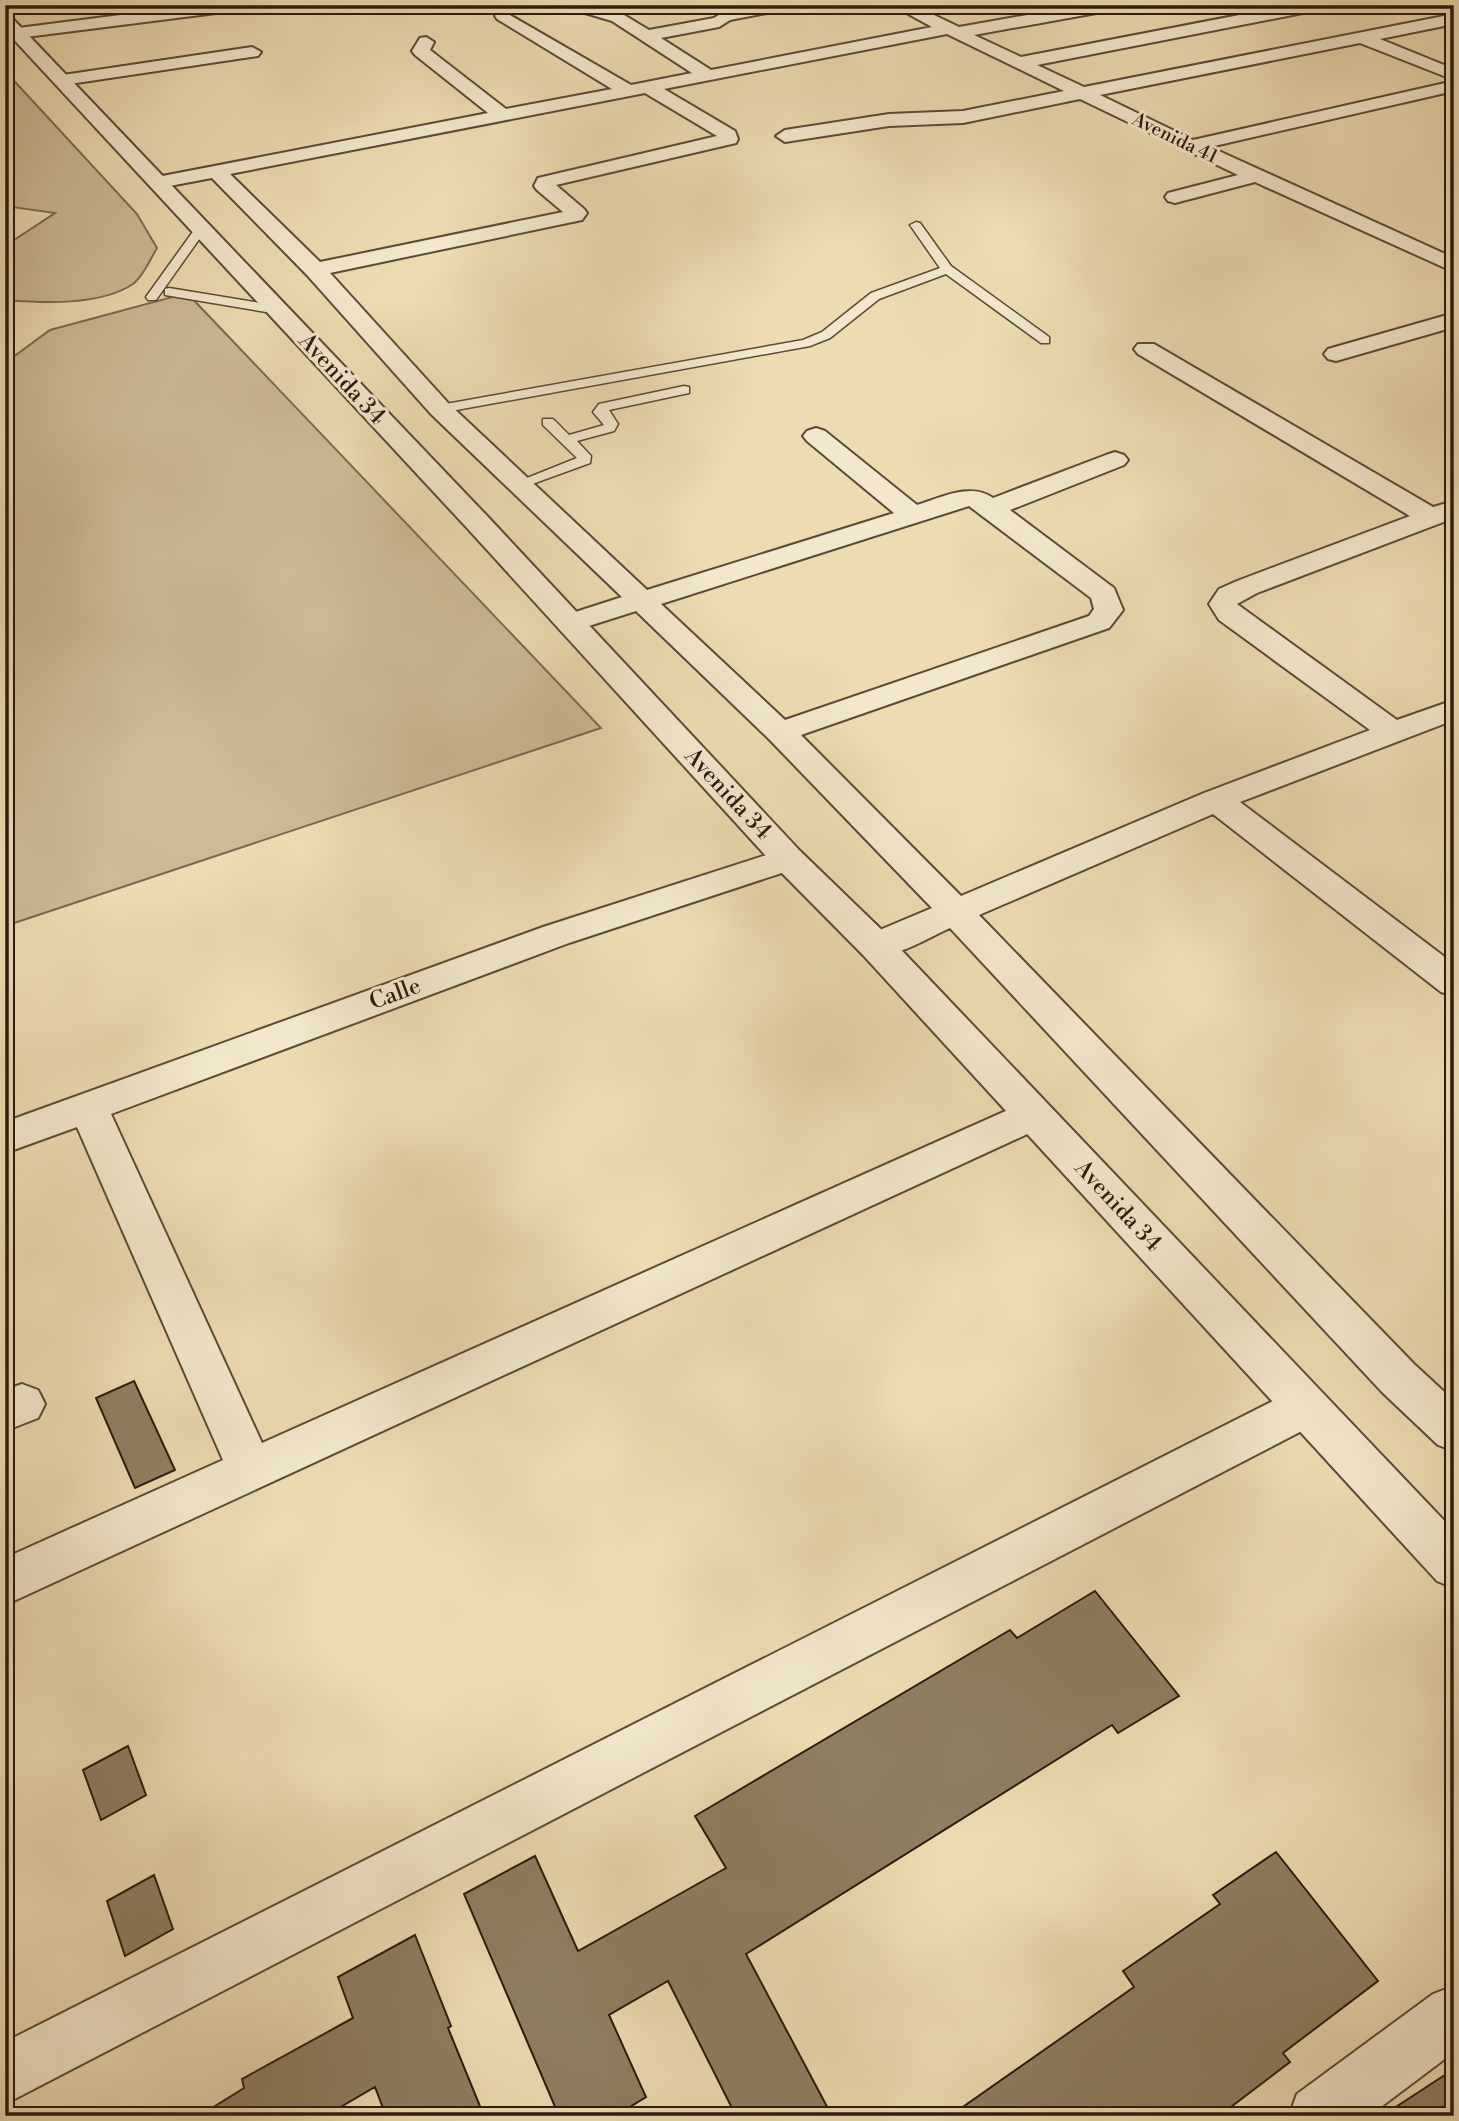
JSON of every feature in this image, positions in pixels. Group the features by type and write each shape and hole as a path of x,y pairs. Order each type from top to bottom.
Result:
{"street":[{"path":"14,24 240,5"},
{"name":"Avenida 41","path":"900,5 1191,146 1454,266"},
{"path":"159,182 638,89 951,31 1113,5"},
{"path":"1018,62 1318,5"},
{"path":"646,36 719,22 725,16 771,8"},
{"path":"591,10 618,18 709,76"},
{"path":"315,270 575,216 577,213 544,186 545,182 729,139 728,135 503,16"},
{"path":"785,136 889,120 963,117 1454,19"},
{"name":"Avenida 34","path":"14,24 63,80 788,859 876,946 1454,1566"},
{"path":"1361,37 1454,75"},
{"path":"426,42 421,51 502,115"},
{"path":"63,80 252,52"},
{"path":"1191,146 1454,86"},
{"path":"215,170 315,270 440,409 780,732 955,911 1398,1378 1454,1431"},
{"path":"1175,197 1256,176"},
{"path":"1423,254 1454,245"},
{"path":"1336,354 1454,320"},
{"path":"1146,349 1443,514"},
{"path":"816,436 913,515"},
{"path":"989,508 1115,460"},
{"path":"570,623 968,498 977,499 1104,594 1109,610 1099,622 780,732"},
{"path":"1393,732 1229,614 1223,604 1229,595 1247,587 1443,514"},
{"path":"876,946 1216,800 1454,709"},
{"path":"1216,800 1454,983"},
{"name":"Calle","path":"5,1138 556,935 788,859"},
{"path":"88,1107 251,1470"},
{"path":"5,1583 1033,1115"},
{"path":"5,2074 1305,1407"},
{"path":"1319,2116 1454,2015"}],"lane":[{"path":"916,225 947,269 1045,340"},
{"path":"152,297 201,228"},
{"path":"440,409 806,343 826,335 876,296 947,269"},
{"path":"169,292 278,310"},
{"path":"566,440 609,428 611,424 600,412 604,407 684,390"},
{"path":"519,484 582,463 584,456 548,422"}],"shaded area":[{"path":"5,71 137,214 157,248 133,284 120,291 88,300 5,300 5,246 55,213 5,206"},
{"path":"187,293 601,728 5,926 5,363 50,330"}],"building":[{"path":"134,1381 175,1470 135,1488 96,1398"},
{"path":"1095,1591 1179,1696 1118,1733 1112,1725 746,1954 832,2116 736,2116 668,1981 609,2015 646,2097 615,2116 559,2116 464,1894 535,1856 578,1951 726,1868 695,1816 1010,1630 1017,1638"},
{"path":"128,1746 146,1795 101,1820 83,1770"},
{"path":"1276,1852 1378,1981 1283,2053 1290,2062 1219,2116 950,2116 1134,1987 1123,1971 1220,1904 1213,1895"},
{"path":"154,1875 173,1929 125,1956 107,1901"},
{"path":"415,1935 451,2026 448,2028 484,2116 386,2116 375,2087 325,2116 199,2116 244,2088 242,2079 353,2018 338,1977"},
{"path":"1454,2069 1454,2116 1382,2116"}]}
